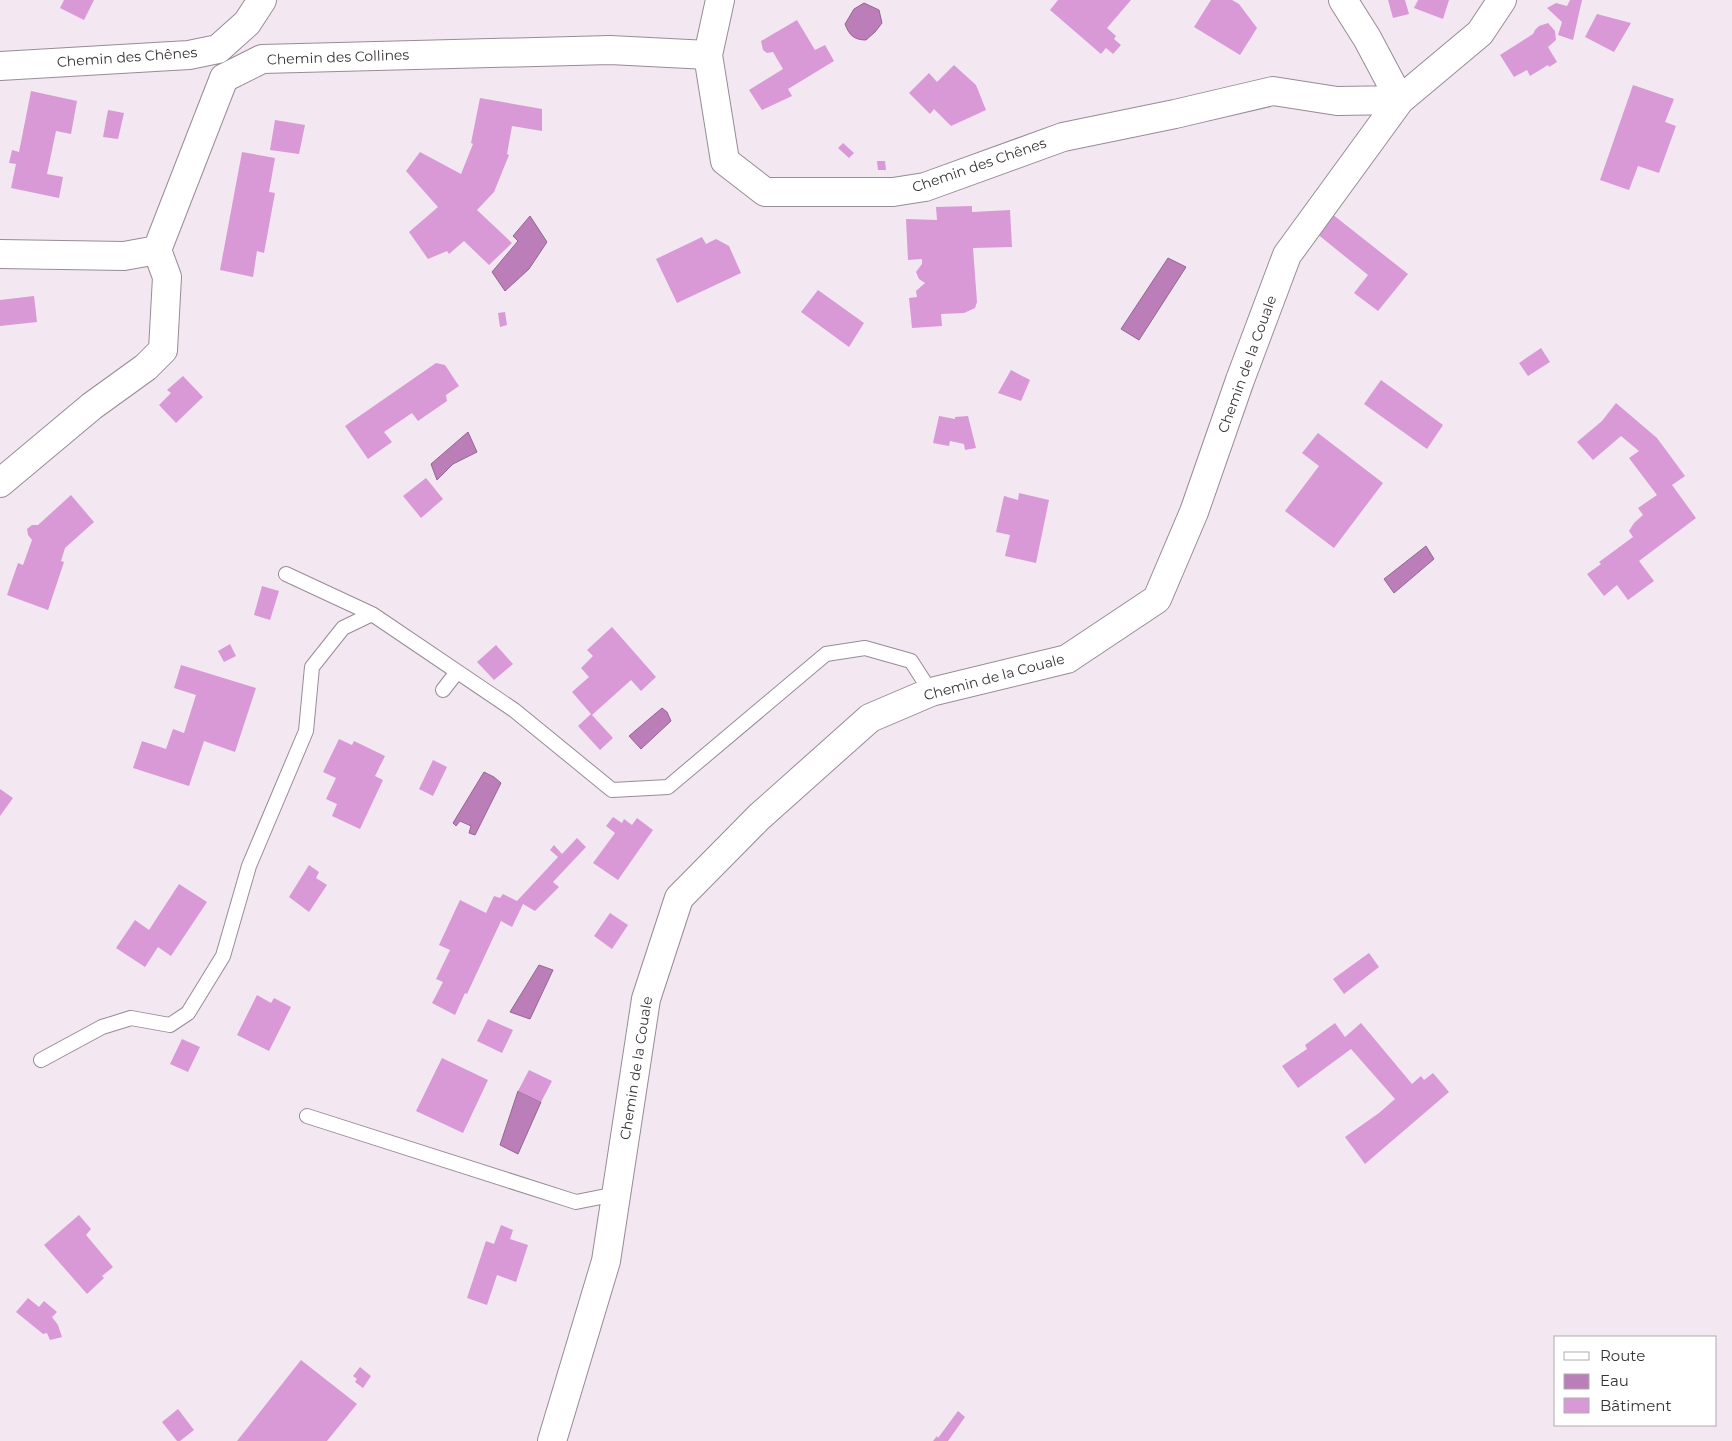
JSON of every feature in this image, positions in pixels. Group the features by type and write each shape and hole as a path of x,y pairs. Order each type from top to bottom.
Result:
{"street":[{"name":"Chemin des Chênes","path":"0,66 189,55 218,49 247,23 262,0"},
{"name":"Chemin des Chênes","path":"720,0 708,55 726,161 765,192 893,192 925,187 1062,137 1175,114 1273,91 1337,101 1400,100"},
{"path":"1343,0 1367,38 1400,100"},
{"name":"Chemin de la Couale","path":"552,1441 606,1261 646,999 679,898 759,817 870,718 931,692 1067,659 1157,599 1194,512 1240,380 1287,255 1400,100 1480,33 1502,0"},
{"name":"Chemin des Collines","path":"157,250 224,78 262,59 610,50 708,55"},
{"path":"0,254 124,256 157,250 167,277 163,350 146,366 92,406 0,483"}],"lane":[{"path":"286,574 372,614 514,710 612,790 668,787 826,654 865,648 911,661 931,692"},
{"path":"41,1060 102,1026 132,1018 170,1024 188,1013 223,956 249,866 306,731 312,667 344,628 372,614"},
{"path":"444,690 457,672"},
{"path":"307,1116 576,1202 616,1194"}],"water":[{"path":"864,3 879,10 882,23 866,40 853,36 845,24 854,9"},
{"path":"530,216 547,242 529,269 505,291 492,272 518,241 513,236"},
{"path":"1168,258 1186,267 1139,340 1121,329"},
{"path":"468,432 477,452 453,464 437,480 431,464"},
{"path":"1426,546 1434,559 1394,593 1384,579"},
{"path":"662,708 667,712 671,721 641,749 629,736"},
{"path":"484,772 501,783 475,835 469,833 471,826 460,821 456,826 453,823"},
{"path":"539,965 553,970 530,1019 510,1012"},
{"path":"518,1091 541,1102 518,1154 500,1145"}],"building":[{"path":"64,0 94,0 84,20 60,8"},
{"path":"1058,0 1131,0 1107,28 1116,36 1114,39 1121,45 1113,54 1106,48 1101,54 1050,10"},
{"path":"1211,0 1232,0 1239,4 1257,28 1240,55 1194,27"},
{"path":"1388,0 1405,0 1409,14 1393,18"},
{"path":"1418,0 1449,0 1443,19 1414,8"},
{"path":"1570,0 1582,0 1573,40 1558,35 1562,22 1547,8 1556,3 1567,6"},
{"path":"1597,14 1631,23 1614,52 1585,37"},
{"path":"797,20 815,50 825,45 834,61 788,89 792,96 762,110 749,90 783,69 773,52 767,53 763,50 761,41"},
{"path":"1548,23 1555,31 1556,40 1548,47 1557,62 1530,76 1527,70 1514,77 1500,55 1533,34 1539,26"},
{"path":"954,65 976,85 986,110 951,126 934,109 930,114 909,93 929,73 937,82"},
{"path":"1633,85 1674,99 1665,122 1676,126 1659,173 1638,166 1629,190 1600,180"},
{"path":"31,91 77,101 71,134 56,131 47,174 63,177 59,198 11,188 16,164 9,163 12,150 19,152"},
{"path":"480,98 542,109 542,131 512,126 507,154 509,155 494,192 477,210 512,243 489,265 464,241 449,254 447,251 428,259 409,232 438,207 406,171 420,152 461,174 473,144 471,143"},
{"path":"108,110 124,113 118,139 103,137"},
{"path":"275,120 305,125 299,154 270,150"},
{"path":"843,143 854,153 849,158 838,148"},
{"path":"242,152 275,158 269,192 275,193 264,253 257,251 253,277 220,270"},
{"path":"877,161 885,161 886,170 878,170"},
{"path":"972,206 972,212 1010,210 1012,247 973,248 977,302 975,308 964,313 941,314 942,326 912,328 909,298 917,297 916,291 925,283 919,279 916,272 922,264 922,259 908,260 906,219 937,220 936,207"},
{"path":"1332,214 1408,274 1378,311 1354,293 1368,275 1316,233"},
{"path":"702,237 706,244 716,239 729,246 741,273 677,303 656,259"},
{"path":"818,290 864,323 849,347 801,312"},
{"path":"34,296 37,322 0,326 0,300"},
{"path":"505,312 507,325 500,327 498,313"},
{"path":"1541,348 1550,362 1528,376 1519,363"},
{"path":"436,363 445,365 459,386 446,395 447,401 418,421 412,413 384,432 392,442 368,459 345,426"},
{"path":"1011,370 1030,380 1021,401 998,393"},
{"path":"183,376 203,397 176,423 159,405 171,393 167,390"},
{"path":"1381,380 1443,425 1427,449 1364,404"},
{"path":"1616,403 1657,438 1685,476 1672,485 1696,518 1639,561 1654,581 1628,600 1617,585 1604,596 1587,574 1601,564 1599,562 1633,537 1629,531 1634,523 1643,515 1638,508 1657,495 1629,458 1639,451 1621,436 1593,460 1577,442 1602,421"},
{"path":"939,416 955,419 955,417 968,416 976,448 965,450 964,444 950,441 949,446 933,443"},
{"path":"1318,433 1383,483 1334,548 1285,511 1319,466 1302,453"},
{"path":"426,478 443,499 421,518 403,496"},
{"path":"1019,493 1049,500 1036,563 1005,556 1010,535 996,532 1004,496 1018,500"},
{"path":"71,495 94,522 65,548 61,561 64,562 48,610 7,595 18,563 23,565 32,540 28,535 27,529 32,525 38,525"},
{"path":"262,586 279,591 270,620 254,615"},
{"path":"612,627 656,677 641,691 631,680 592,715 613,738 600,750 578,726 591,714 572,692 589,677 581,668 593,656 587,650"},
{"path":"230,644 236,656 224,662 218,651"},
{"path":"496,645 513,664 494,680 477,662"},
{"path":"181,665 256,688 235,752 204,741 189,786 133,768 142,741 166,749 173,729 184,733 196,695 174,688"},
{"path":"339,739 352,745 354,741 385,756 375,776 383,780 360,829 332,816 337,804 326,799 336,778 323,772"},
{"path":"433,760 447,767 433,796 419,789"},
{"path":"0,789 13,798 0,816"},
{"path":"613,817 622,823 624,819 632,825 637,818 653,830 618,880 593,863 615,833 606,826"},
{"path":"577,838 586,847 553,882 559,887 535,911 523,904 512,927 501,921 467,994 465,993 455,1015 432,1003 443,982 436,979 450,950 439,945 460,900 486,913 494,896 500,898 503,894 517,901 558,857 550,850 554,845 562,854"},
{"path":"309,865 319,872 316,878 327,885 309,912 289,897"},
{"path":"179,884 207,902 171,956 158,947 145,967 116,948 135,920 149,930"},
{"path":"610,913 628,925 612,949 594,936"},
{"path":"1369,953 1379,967 1344,994 1333,979"},
{"path":"257,995 271,1003 274,998 291,1007 269,1051 237,1035"},
{"path":"488,1019 513,1030 502,1053 477,1041"},
{"path":"1335,1023 1345,1037 1361,1023 1412,1084 1421,1076 1424,1080 1433,1073 1449,1092 1365,1164 1345,1137 1395,1099 1351,1049 1298,1088 1282,1066 1307,1049 1305,1045"},
{"path":"182,1039 200,1047 188,1072 170,1064"},
{"path":"442,1058 488,1080 463,1133 416,1111"},
{"path":"529,1070 552,1081 541,1102 518,1091"},
{"path":"79,1215 91,1229 86,1235 113,1267 102,1276 104,1278 87,1294 44,1245"},
{"path":"501,1225 513,1230 510,1239 528,1245 516,1282 497,1275 487,1305 467,1298 486,1241 494,1244"},
{"path":"28,1298 39,1307 44,1301 57,1312 52,1317 58,1325 62,1337 50,1340 47,1333 43,1334 16,1312"},
{"path":"301,1360 357,1404 327,1441 237,1441"},
{"path":"360,1367 371,1376 363,1388 355,1382 357,1379 353,1376"},
{"path":"178,1409 194,1430 180,1441 177,1441 162,1422"},
{"path":"958,1411 965,1417 948,1441 933,1441 937,1436 938,1438"}]}
